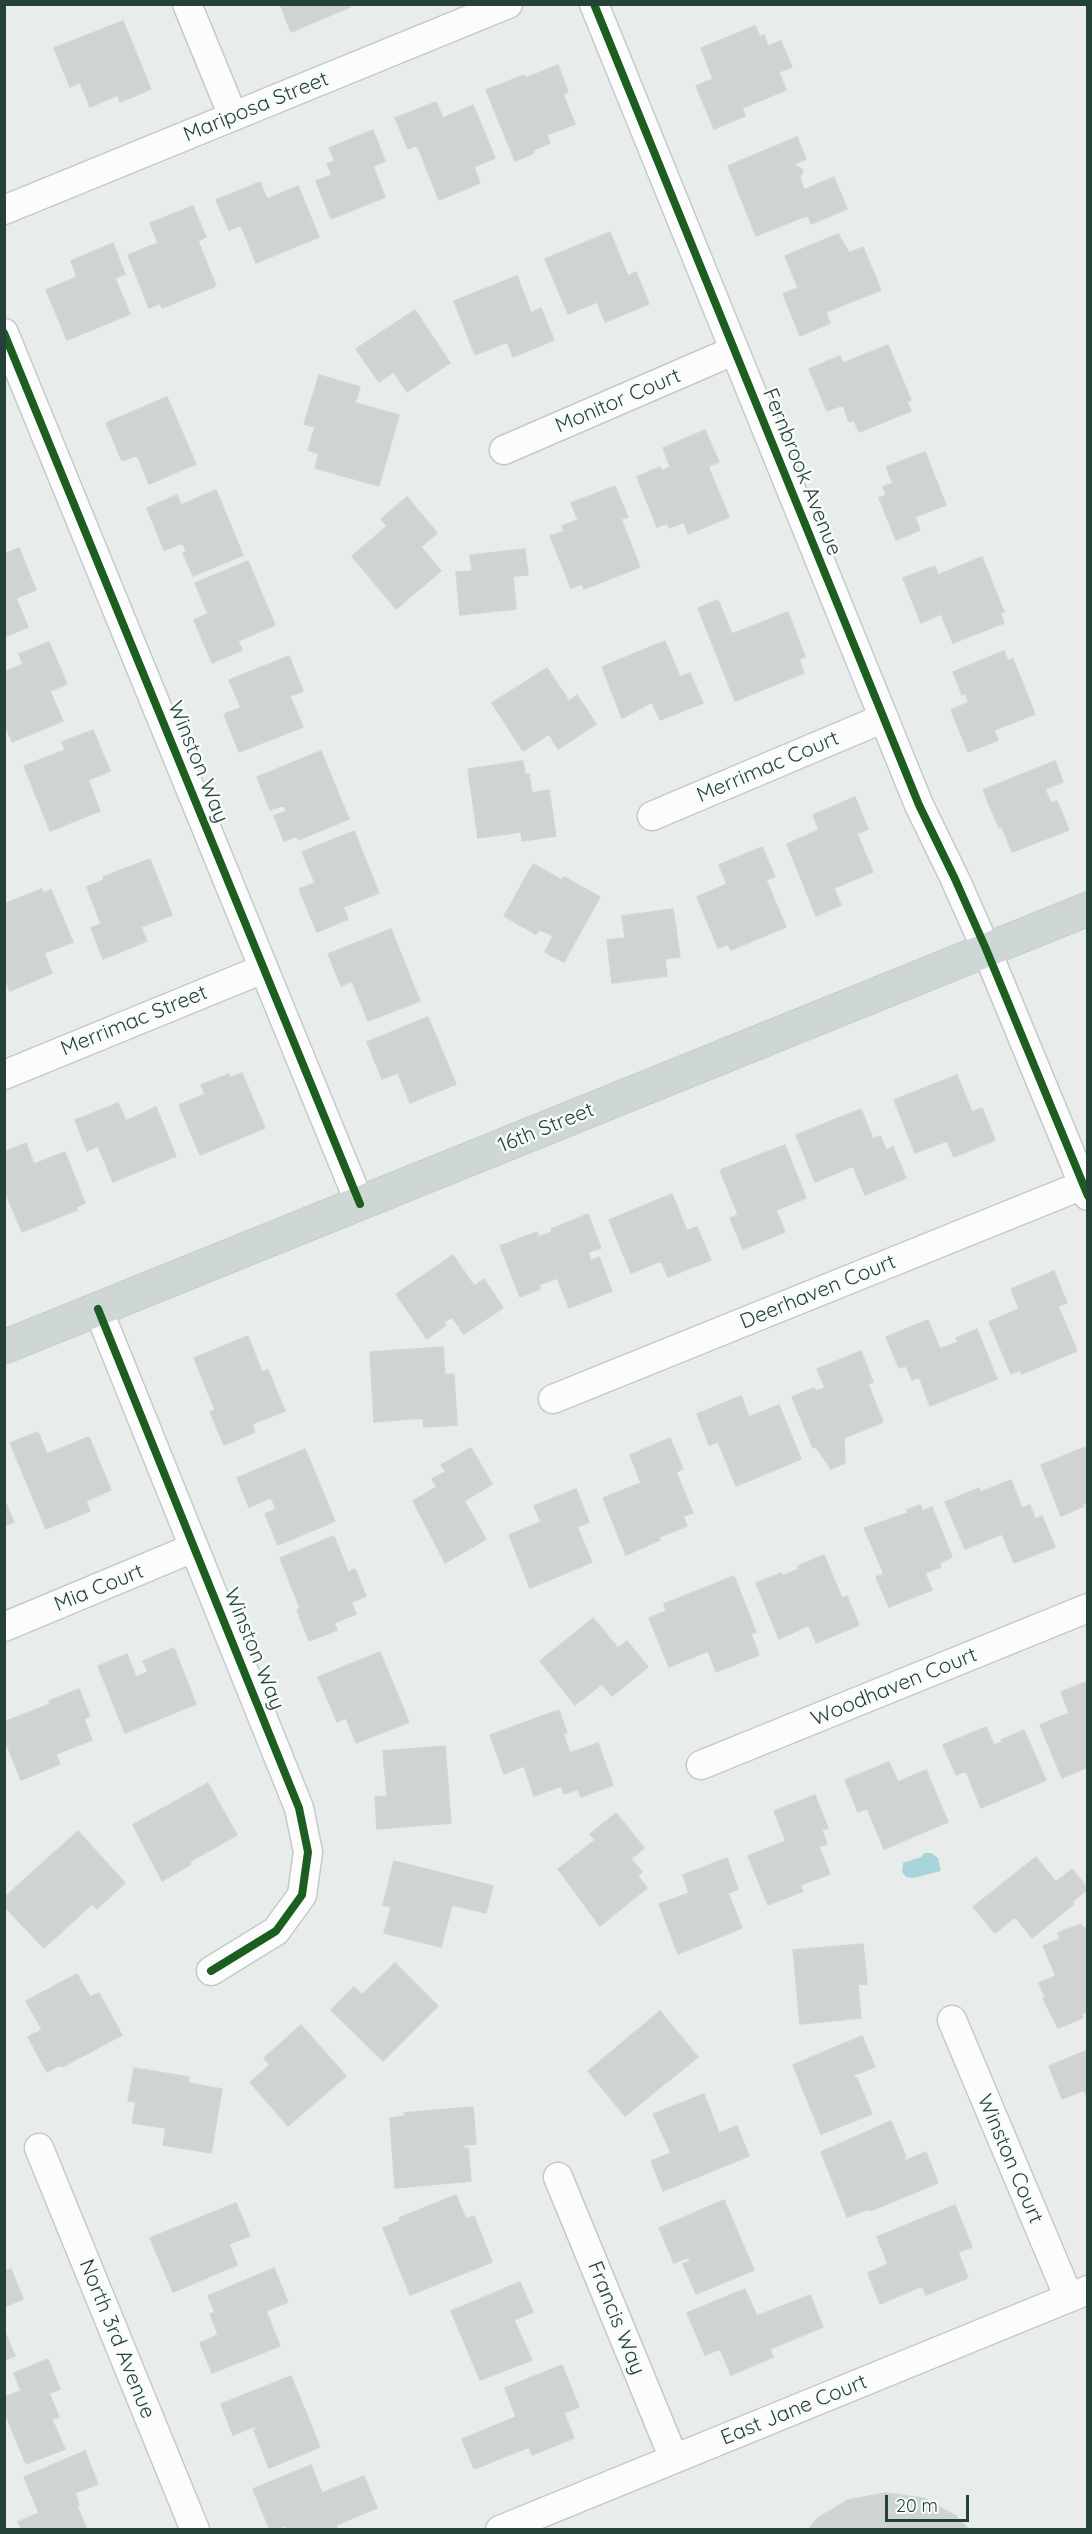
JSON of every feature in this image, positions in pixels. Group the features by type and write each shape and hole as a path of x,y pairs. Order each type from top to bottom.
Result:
{"main road":[{"name":"16th Street","path":"4,1347 1088,909"}],"street":[{"path":"187,4 233,116"},
{"name":"Mariposa Street","path":"4,210 508,4"},
{"name":"Fernbrook Avenue","path":"594,4 919,805 986,949 1085,1191"},
{"name":"Winston Way","path":"4,333 360,1204"},
{"name":"Monitor Court","path":"504,450 733,351"},
{"name":"Merrimac Court","path":"652,816 884,718"},
{"name":"Merrimac Street","path":"4,1075 263,969"},
{"name":"Deerhaven Court","path":"553,1399 1085,1191"},
{"name":"Winston Way","path":"98,1309 299,1808 308,1852 302,1895 276,1930 211,1971"},
{"name":"Mia Court","path":"4,1627 193,1548"},
{"name":"Woodhaven Court","path":"701,1765 1088,1608"},
{"name":"Winston Court","path":"951,2020 1078,2294"},
{"name":"North 3rd Avenue","path":"39,2148 195,2529"},
{"name":"Francis Way","path":"558,2177 674,2459"},
{"name":"East Jane Court","path":"500,2529 1078,2294"}],"water":[{"path":"925,1853 931,1853 938,1858 941,1871 914,1878 906,1877 902,1872 903,1863 921,1857"}],"building":[{"path":"280,4 349,4 350,7 291,32"},
{"path":"123,21 151,89 120,102 118,95 90,107 80,82 70,87 54,48"},
{"path":"755,26 760,37 764,35 768,46 781,41 792,67 779,72 786,90 742,108 745,116 714,129 696,86 713,79 701,48"},
{"path":"558,65 568,92 563,94 575,124 547,135 550,143 515,161 486,90"},
{"path":"436,102 443,118 473,105 495,158 474,167 480,183 439,200 417,145 408,149 395,118"},
{"path":"373,130 385,161 373,166 385,197 331,219 316,181 332,175 327,164 335,161 329,148"},
{"path":"797,137 806,159 794,164 803,170 800,178 804,190 834,177 847,209 811,224 808,215 756,236 728,166"},
{"path":"260,182 267,199 298,186 319,237 256,263 241,225 229,230 216,200"},
{"path":"193,206 206,237 198,241 216,286 162,308 160,303 149,308 128,255 158,243 150,223"},
{"path":"610,232 628,276 636,272 649,304 605,322 597,302 568,314 545,259"},
{"path":"838,234 849,253 863,247 881,290 826,312 830,323 800,336 783,294 798,288 785,256"},
{"path":"113,243 125,274 115,278 130,314 67,340 46,290 77,277 71,261"},
{"path":"517,276 531,313 541,308 554,340 513,357 507,342 475,355 454,301"},
{"path":"415,310 450,363 407,392 394,372 379,382 356,349"},
{"path":"888,345 911,400 907,402 911,411 859,432 854,420 849,422 843,405 827,411 809,369 840,356 843,363"},
{"path":"319,375 360,387 355,403 399,415 379,486 315,468 319,454 308,450 315,427 304,424"},
{"path":"167,397 196,464 149,484 137,455 122,461 106,423"},
{"path":"705,430 719,462 708,466 729,517 688,534 684,522 669,528 667,523 657,527 637,477 660,467 662,471 670,467 663,448"},
{"path":"925,452 946,505 915,517 920,530 896,540 879,498 886,495 883,487 893,483 886,467"},
{"path":"615,486 628,517 621,519 640,567 584,589 582,584 571,588 550,536 564,531 562,526 578,520 571,503"},
{"path":"216,490 243,555 193,576 183,553 186,552 183,543 164,550 147,508 177,495 181,505"},
{"path":"407,497 437,533 421,547 441,571 396,609 352,556 387,526 381,519"},
{"path":"19,548 36,590 16,598 28,627 4,637 4,554"},
{"path":"525,549 528,575 513,576 516,609 460,615 456,572 472,571 470,555"},
{"path":"982,557 1004,612 1000,613 1004,623 953,643 941,614 921,623 903,578 935,566 938,575"},
{"path":"248,561 275,625 238,641 242,650 212,663 194,620 208,614 195,583"},
{"path":"718,600 732,634 788,612 805,657 799,659 804,673 735,701 698,608"},
{"path":"665,641 680,677 690,673 703,703 660,720 652,702 622,718 602,667"},
{"path":"49,642 67,684 50,691 63,721 12,742 4,722 4,672 23,664 19,654"},
{"path":"1004,651 1008,661 1013,659 1035,714 994,730 998,740 968,752 951,710 969,702 965,693 962,695 953,672"},
{"path":"289,656 303,691 290,696 303,727 239,752 224,714 241,708 229,680"},
{"path":"547,668 569,701 577,695 596,724 558,749 549,734 523,751 492,703"},
{"path":"93,730 110,771 88,780 100,811 50,831 24,766 65,750 62,742"},
{"path":"321,751 349,819 298,840 297,836 284,841 274,816 286,811 284,805 270,810 257,777"},
{"path":"523,761 525,774 529,774 532,793 549,790 556,836 522,841 521,832 478,838 468,769"},
{"path":"1055,761 1063,782 1045,789 1051,803 1057,801 1069,830 1012,852 983,790"},
{"path":"855,797 868,829 857,834 873,872 834,888 841,905 816,916 787,844 819,830 813,815"},
{"path":"354,831 379,893 343,907 348,919 317,932 299,889 315,883 302,852"},
{"path":"762,847 775,877 766,880 786,927 731,950 728,944 718,948 697,897 727,884 719,865"},
{"path":"150,859 172,915 141,927 147,941 103,959 91,928 101,924 87,887 104,880 103,877"},
{"path":"533,864 562,880 564,877 600,897 564,962 545,952 553,936 539,929 536,934 504,916"},
{"path":"42,889 43,893 51,890 73,942 44,953 52,973 10,991 4,977 4,904"},
{"path":"673,909 680,957 665,959 667,976 612,983 607,940 625,938 622,916"},
{"path":"391,929 420,1001 368,1021 352,981 341,986 328,954"},
{"path":"428,1017 456,1084 410,1103 398,1073 382,1079 367,1042"},
{"path":"242,1073 265,1128 200,1155 179,1105 205,1094 201,1085 229,1074 230,1078"},
{"path":"957,1075 972,1112 982,1108 995,1140 954,1157 947,1141 915,1153 894,1100"},
{"path":"118,1103 126,1121 156,1107 176,1156 113,1182 98,1146 87,1151 75,1120"},
{"path":"861,1109 873,1139 880,1136 886,1150 893,1147 906,1178 865,1195 853,1166 815,1182 796,1135"},
{"path":"26,1143 34,1164 65,1152 85,1203 76,1207 77,1210 22,1232 4,1189 4,1152"},
{"path":"785,1145 806,1198 776,1210 785,1232 743,1249 730,1218 738,1215 720,1170"},
{"path":"672,1194 687,1231 697,1227 711,1260 668,1277 661,1261 631,1273 609,1220"},
{"path":"588,1214 601,1248 588,1252 591,1261 599,1257 612,1291 569,1308 557,1278 539,1285 540,1289 520,1297 500,1246 537,1232 538,1237 552,1232 551,1229"},
{"path":"453,1255 474,1286 484,1279 503,1308 464,1334 452,1317 444,1322 446,1325 427,1339 396,1294"},
{"path":"1054,1271 1067,1303 1058,1306 1077,1351 1022,1374 1020,1370 1011,1374 989,1322 1019,1309 1011,1289"},
{"path":"928,1320 940,1349 958,1342 956,1338 977,1329 997,1379 930,1406 919,1377 912,1380 906,1366 899,1368 886,1337"},
{"path":"248,1336 262,1372 268,1370 285,1411 252,1424 255,1432 224,1445 210,1412 215,1410 194,1358"},
{"path":"443,1347 445,1375 454,1374 457,1425 424,1427 423,1418 374,1422 370,1352"},
{"path":"861,1351 873,1382 868,1384 883,1422 844,1438 845,1463 831,1469 816,1447 813,1448 792,1397 814,1388 816,1391 825,1388 817,1369"},
{"path":"741,1396 749,1417 779,1405 801,1459 736,1486 718,1442 709,1445 697,1414"},
{"path":"38,1432 47,1454 89,1437 111,1490 86,1501 90,1511 46,1529 10,1443"},
{"path":"670,1438 683,1469 676,1472 693,1513 683,1516 687,1526 659,1537 660,1540 626,1555 603,1498 641,1483 630,1455"},
{"path":"1088,1446 1088,1502 1061,1516 1041,1465"},
{"path":"471,1448 492,1484 464,1501 486,1539 445,1563 413,1501 437,1487 432,1479 446,1472 441,1465"},
{"path":"305,1449 335,1521 278,1545 265,1514 276,1509 271,1498 249,1507 237,1478"},
{"path":"1011,1480 1022,1508 1030,1505 1035,1519 1042,1516 1055,1547 1014,1563 1002,1534 965,1549 945,1502 979,1488 981,1492"},
{"path":"576,1489 589,1522 577,1527 592,1562 530,1588 509,1535 541,1522 534,1506"},
{"path":"4,1499 14,1522 4,1526"},
{"path":"920,1505 923,1511 932,1507 952,1557 939,1563 941,1567 925,1573 932,1590 889,1607 876,1577 884,1574 864,1528 908,1513 907,1510"},
{"path":"334,1536 348,1572 355,1569 366,1596 351,1602 356,1614 334,1623 337,1630 309,1641 297,1610 300,1608 280,1558"},
{"path":"824,1555 842,1598 847,1596 859,1625 816,1643 809,1625 779,1639 756,1583 799,1569 798,1566"},
{"path":"734,1576 756,1632 751,1634 759,1655 716,1672 708,1651 669,1667 649,1618 666,1611 664,1604"},
{"path":"593,1618 618,1648 627,1641 648,1667 612,1696 602,1684 575,1705 540,1661"},
{"path":"174,1648 196,1704 125,1733 98,1666 127,1654 136,1677 148,1672 143,1661"},
{"path":"380,1652 409,1722 356,1743 346,1718 337,1722 318,1677"},
{"path":"1088,1681 1088,1767 1062,1778 1040,1725 1069,1713 1061,1692"},
{"path":"79,1689 90,1716 84,1719 92,1740 56,1754 60,1764 21,1780 4,1738 4,1722 50,1704 49,1701"},
{"path":"559,1710 567,1733 563,1734 570,1753 598,1743 613,1785 581,1797 578,1789 564,1794 561,1786 534,1796 524,1766 504,1774 490,1735"},
{"path":"986,1727 994,1745 1024,1730 1046,1780 981,1808 966,1771 956,1775 943,1745"},
{"path":"445,1746 451,1823 377,1829 375,1797 387,1796 383,1751"},
{"path":"889,1762 898,1782 926,1770 948,1822 884,1849 867,1808 858,1812 845,1780"},
{"path":"208,1783 237,1835 189,1862 191,1864 162,1881 133,1825"},
{"path":"815,1795 828,1828 822,1830 827,1844 819,1847 830,1874 800,1885 803,1891 768,1905 748,1856 786,1841 774,1811"},
{"path":"616,1813 644,1848 631,1859 642,1872 638,1876 647,1888 600,1926 558,1869 595,1840 590,1834"},
{"path":"78,1831 125,1883 97,1909 92,1904 44,1948 4,1906 4,1898"},
{"path":"1036,1857 1056,1882 1072,1869 1088,1889 1072,1902 1074,1904 1032,1938 1015,1917 995,1933 973,1907"},
{"path":"727,1858 738,1889 728,1893 742,1928 678,1954 659,1904 689,1893 683,1875"},
{"path":"394,1861 493,1886 486,1913 452,1905 441,1947 384,1933 391,1907 383,1905"},
{"path":"1081,1924 1083,1928 1088,1928 1088,2012 1082,2014 1083,2018 1058,2028 1043,1999 1045,1998 1039,1983 1056,1976 1043,1946 1060,1939 1058,1933"},
{"path":"863,1944 867,1984 853,1985 853,1987 858,1986 861,2018 800,2024 793,1950"},
{"path":"395,1963 438,2006 383,2061 331,2010 354,1987 362,1995"},
{"path":"77,1974 90,1997 99,1993 122,2035 62,2067 60,2065 47,2072 28,2037 42,2030 26,2001"},
{"path":"660,2011 698,2057 625,2116 588,2071"},
{"path":"301,2025 346,2076 288,2126 250,2082 270,2065 264,2058"},
{"path":"862,2036 875,2067 854,2075 872,2114 821,2134 793,2065"},
{"path":"1088,2050 1088,2099 1084,2090 1062,2099 1049,2066"},
{"path":"134,2068 189,2077 188,2083 222,2089 211,2153 163,2145 166,2128 132,2123 136,2102 128,2101"},
{"path":"704,2094 719,2133 737,2126 749,2156 663,2191 651,2161 671,2153 653,2114"},
{"path":"473,2107 476,2144 463,2145 463,2148 468,2148 471,2181 395,2188 390,2118 405,2116 404,2113"},
{"path":"891,2121 906,2157 905,2161 926,2152 938,2183 870,2211 869,2209 847,2217 821,2152"},
{"path":"456,2195 466,2219 474,2216 492,2262 410,2295 383,2228 400,2221 399,2218"},
{"path":"724,2200 754,2270 696,2294 683,2264 690,2261 688,2257 674,2263 659,2228"},
{"path":"236,2203 250,2236 229,2244 237,2265 173,2292 150,2238"},
{"path":"955,2205 972,2247 958,2252 968,2278 926,2295 922,2286 880,2304 868,2273 888,2264 877,2237"},
{"path":"274,2268 288,2302 266,2311 280,2346 212,2373 200,2343 218,2335 210,2314 215,2312 208,2296"},
{"path":"11,2269 23,2299 4,2307 4,2271"},
{"path":"520,2282 533,2312 514,2320 532,2360 480,2380 451,2311"},
{"path":"745,2289 757,2316 810,2295 823,2327 770,2349 773,2357 731,2375 720,2349 705,2355 687,2313"},
{"path":"4,2330 15,2356 4,2360"},
{"path":"48,2359 60,2389 49,2393 59,2417 52,2419 65,2449 26,2464 4,2411 4,2397 21,2391 14,2373"},
{"path":"562,2365 579,2407 564,2413 574,2438 532,2455 529,2447 474,2469 462,2439 516,2417 505,2388"},
{"path":"291,2376 320,2447 269,2468 254,2430 257,2429 256,2426 233,2435 221,2404"},
{"path":"85,2451 98,2484 75,2493 79,2505 77,2506 87,2530 22,2530 18,2522 39,2513 24,2477"},
{"path":"311,2465 322,2493 364,2476 377,2508 336,2525 338,2530 287,2530 286,2526 270,2530 253,2489"},
{"path":"885,2493 923,2498 956,2516 969,2530 808,2530 818,2518 848,2500"}],"cycle path":[{"path":"594,4 919,805 986,949 1088,1196"},
{"path":"4,333 360,1204"},
{"path":"98,1309 299,1808 308,1852 302,1895 276,1931 211,1971"}]}
